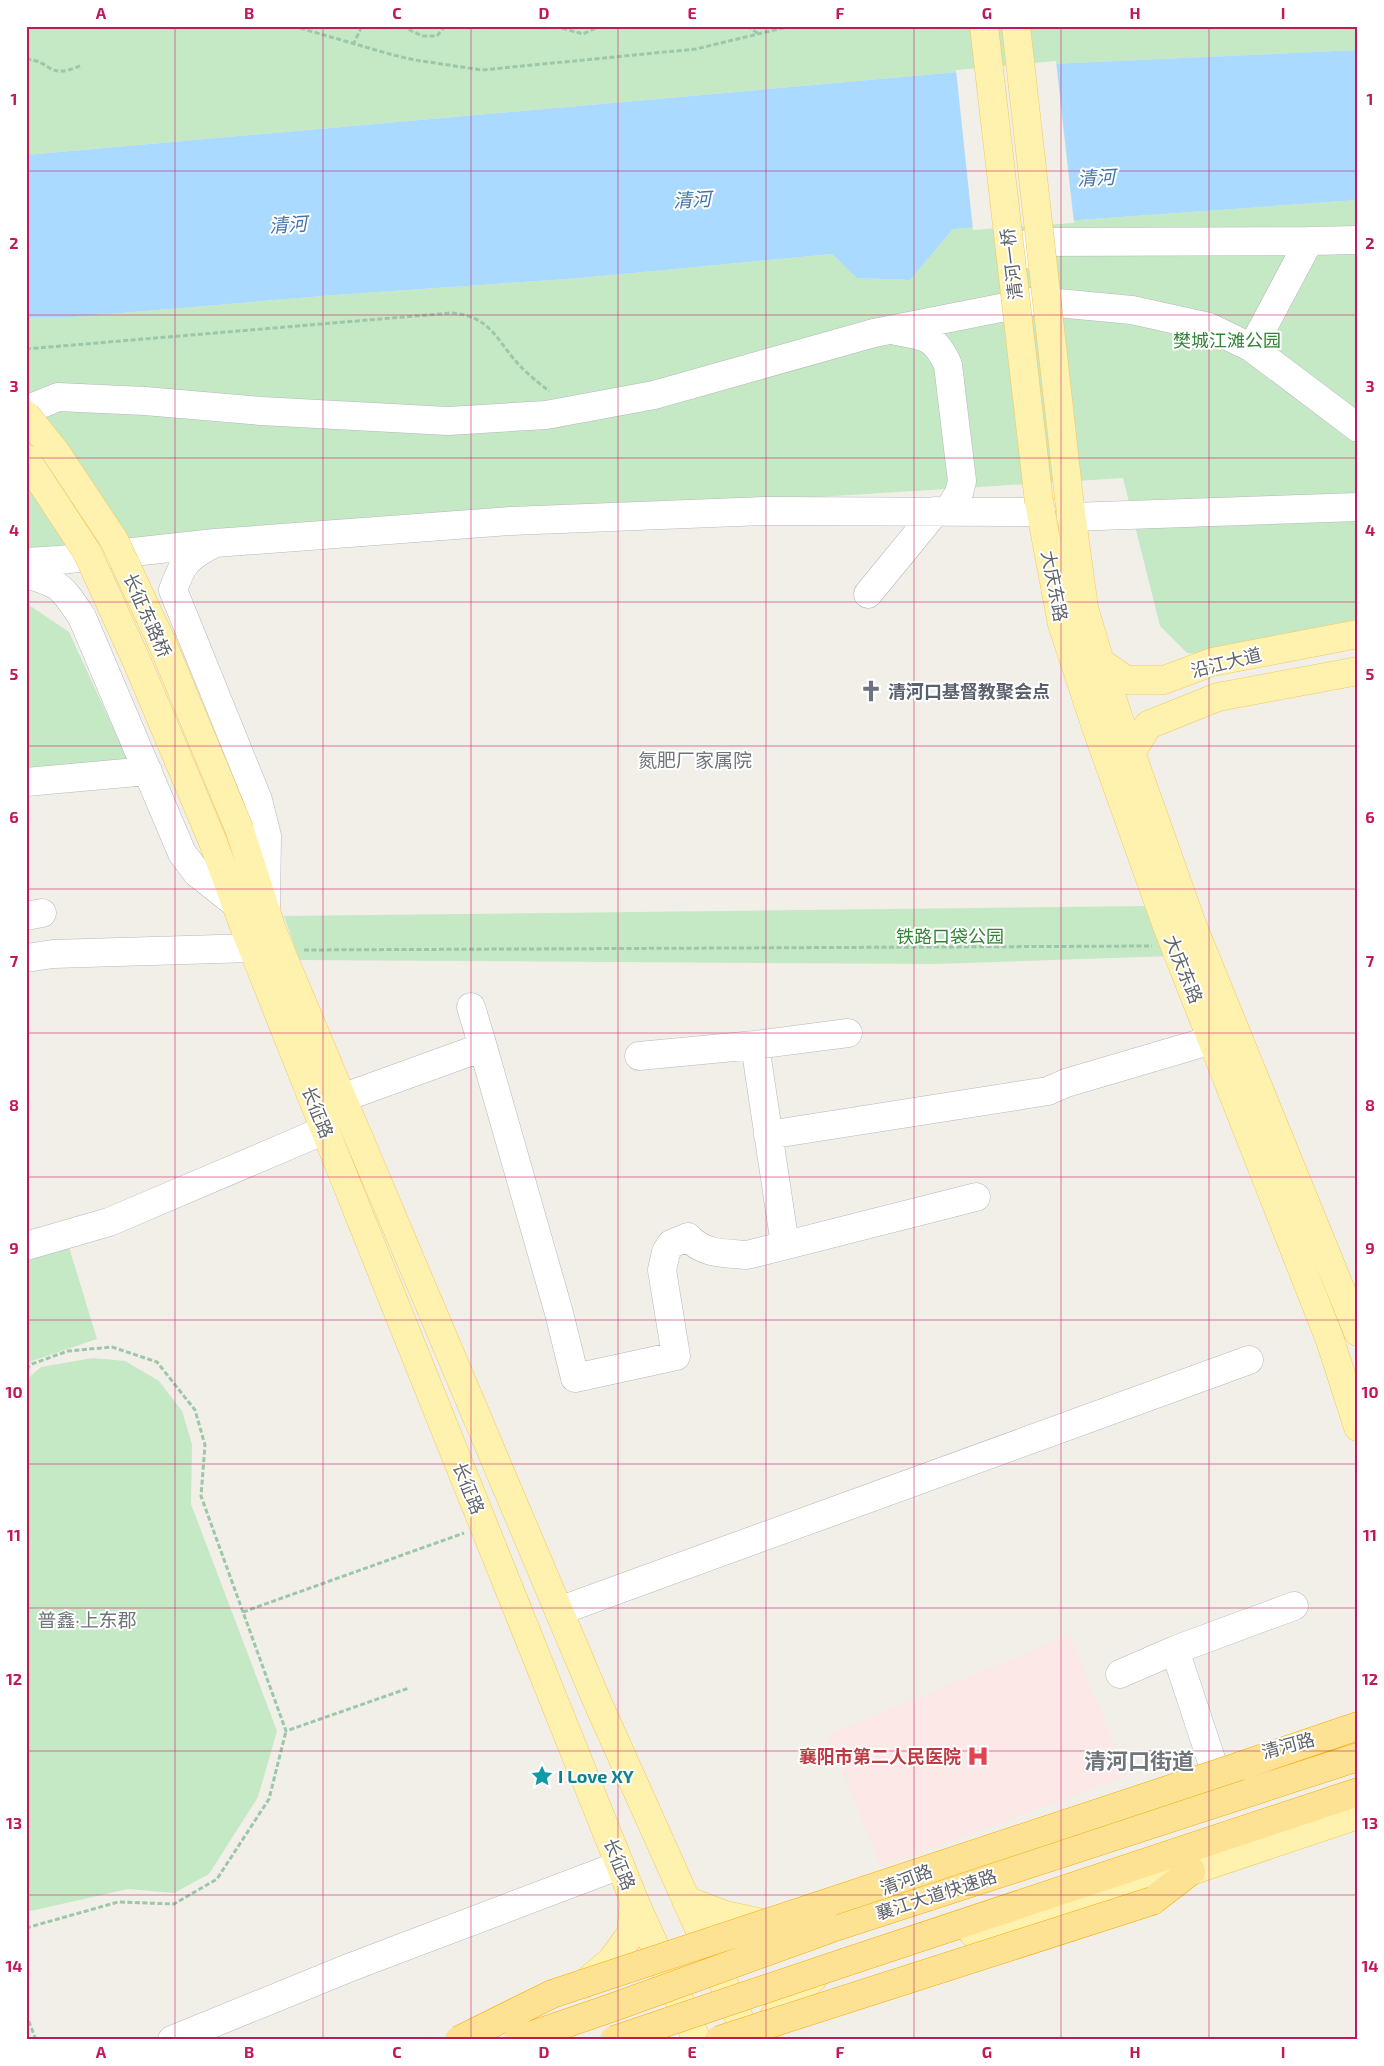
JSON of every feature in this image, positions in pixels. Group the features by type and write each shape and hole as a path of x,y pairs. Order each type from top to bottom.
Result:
{"highway":[{"path":"458,2040 552,1994 1358,1726"},
{"name":"襄江大道快速路","path":"518,2040 832,1928 1358,1758"},
{"name":"襄江大道快速路","path":"614,2040 1358,1792"},
{"path":"719,2040 1152,1901 1191,1871"}],"main road":[{"name":"清河一桥","path":"984,26 1040,507"},
{"name":"清河一桥","path":"1016,26 1070,507"},
{"name":"长征东路桥","path":"26,415 55,451 114,540 163,645 240,831 266,909"},
{"name":"长征东路桥","path":"26,459 88,552 138,664 213,842 235,903"},
{"name":"大庆东路","path":"1040,507 1062,624 1096,727 1175,946 1330,1340 1358,1427"},
{"name":"大庆东路","path":"1070,507 1084,608 1100,662 1131,752 1193,927 1358,1332"},
{"name":"沿江大道","path":"1100,662 1126,680 1164,680 1212,662 1358,634"},
{"name":"沿江大道","path":"1131,752 1148,725 1218,697 1358,671"},
{"name":"长征路","path":"235,903 634,1900 695,2033"},
{"name":"长征路","path":"266,909 280,950 597,1701 749,2040"},
{"name":"清河路","path":"458,2040 665,1965 777,1927 1170,1779 1213,1765 1358,1726"},
{"path":"657,2040 695,2033 736,2010 814,1978 1191,1871 1358,1815"},
{"path":"558,2005 611,1961 626,1941 631,1934 634,1900"},
{"path":"686,1900 726,1915 777,1927"},
{"path":"764,2040 767,2027 782,2005 814,1978"}],"street":[{"path":"1036,301 1031,242 1309,242 1358,240"},
{"path":"1252,348 1309,242"},
{"path":"26,410 58,397 145,401 261,411 448,421 546,415 654,395 892,330 1036,301 1132,310 1209,327 1252,348 1358,428"},
{"path":"892,330 921,336 934,342 941,351 948,366 962,481 968,497 988,511"},
{"path":"868,594 959,493 962,481"},
{"path":"26,562 215,543 511,521 765,511 988,511 1040,507"},
{"path":"1070,507 1358,507"},
{"path":"174,590 181,568 195,554 215,543"},
{"path":"157,550 258,800 267,836 266,909"},
{"path":"60,560 82,617 182,853 197,873 235,903"},
{"path":"26,574 52,582 66,593 82,617"},
{"path":"26,782 148,771"},
{"path":"26,958 53,954 250,941"},
{"path":"471,1006 559,1313 575,1378 676,1356 662,1270 666,1252 671,1244 688,1237 695,1244 711,1253 747,1255 976,1197"},
{"path":"639,1056 755,1045 848,1033"},
{"path":"768,1135 1048,1091 1066,1083 1212,1040"},
{"path":"755,1045 785,1245"},
{"path":"342,1098 483,1047"},
{"path":"26,1246 108,1222 325,1130"},
{"path":"559,1611 1249,1360"},
{"path":"1120,1674 1176,1650 1294,1606"},
{"path":"1176,1650 1213,1765"},
{"path":"172,2040 351,1967 620,1865"}],"path":[{"path":"353,45 362,26"},
{"path":"402,26 422,36 437,36 445,26"},
{"path":"555,26 583,34 600,26"},
{"path":"747,26 760,34"},
{"path":"296,27 353,45 414,60 482,70 696,50 791,26"},
{"path":"26,59 35,60 56,72 68,72 82,65"},
{"path":"26,349 451,313 467,314 484,324 499,339 522,368 552,394"},
{"path":"280,950 1175,946"},
{"path":"26,1369 32,1364 68,1351 112,1347 157,1362 195,1410 205,1445 201,1496 286,1731 269,1799 217,1878 174,1904 118,1902 26,1928"},
{"path":"243,1612 484,1525"},
{"path":"286,1731 409,1688"},
{"path":"26,2014 36,2040"}],"shaded area":[{"name":"襄阳市第二人民医院","path":"1069,1635 1127,1776 881,1867 828,1735"}],"green space":[{"path":"26,26 1358,26 1358,50 1050,64 26,155"},
{"name":"樊城江滩公园","path":"1358,200 1358,637 1225,656 1187,653 1160,626 1123,478 210,535 26,549 26,317 73,317 335,295 581,278 832,254 857,278 910,280 953,229"},
{"path":"26,603 69,632 128,760 26,768"},
{"name":"铁路口袋公园","path":"1154,906 1171,956 934,964 299,960 284,916"},
{"path":"68,1244 97,1339 26,1363 26,1255"},
{"path":"93,1358 125,1361 159,1381 182,1411 192,1444 191,1504 277,1731 258,1797 209,1874 174,1893 128,1889 26,1912 26,1380 41,1367"}],"water":[{"name":"清河","path":"1358,50 1358,200 953,229 910,280 857,278 832,254 581,278 335,295 73,317 26,317 26,155 1050,64"}],"pier":[{"path":"1056,61 1074,223 973,230 956,70"}],"place":[{"name":"清河口基督教聚会点","path":"871,691"},
{"name":"襄阳市第二人民医院","path":"978,1756"},
{"name":"I Love XY","path":"542,1776"}],"district":[{"name":"氮肥厂家属院","path":"695,759"},
{"name":"普鑫·上东郡","path":"87,1619"},
{"name":"清河口街道","path":"1139,1760"}]}
